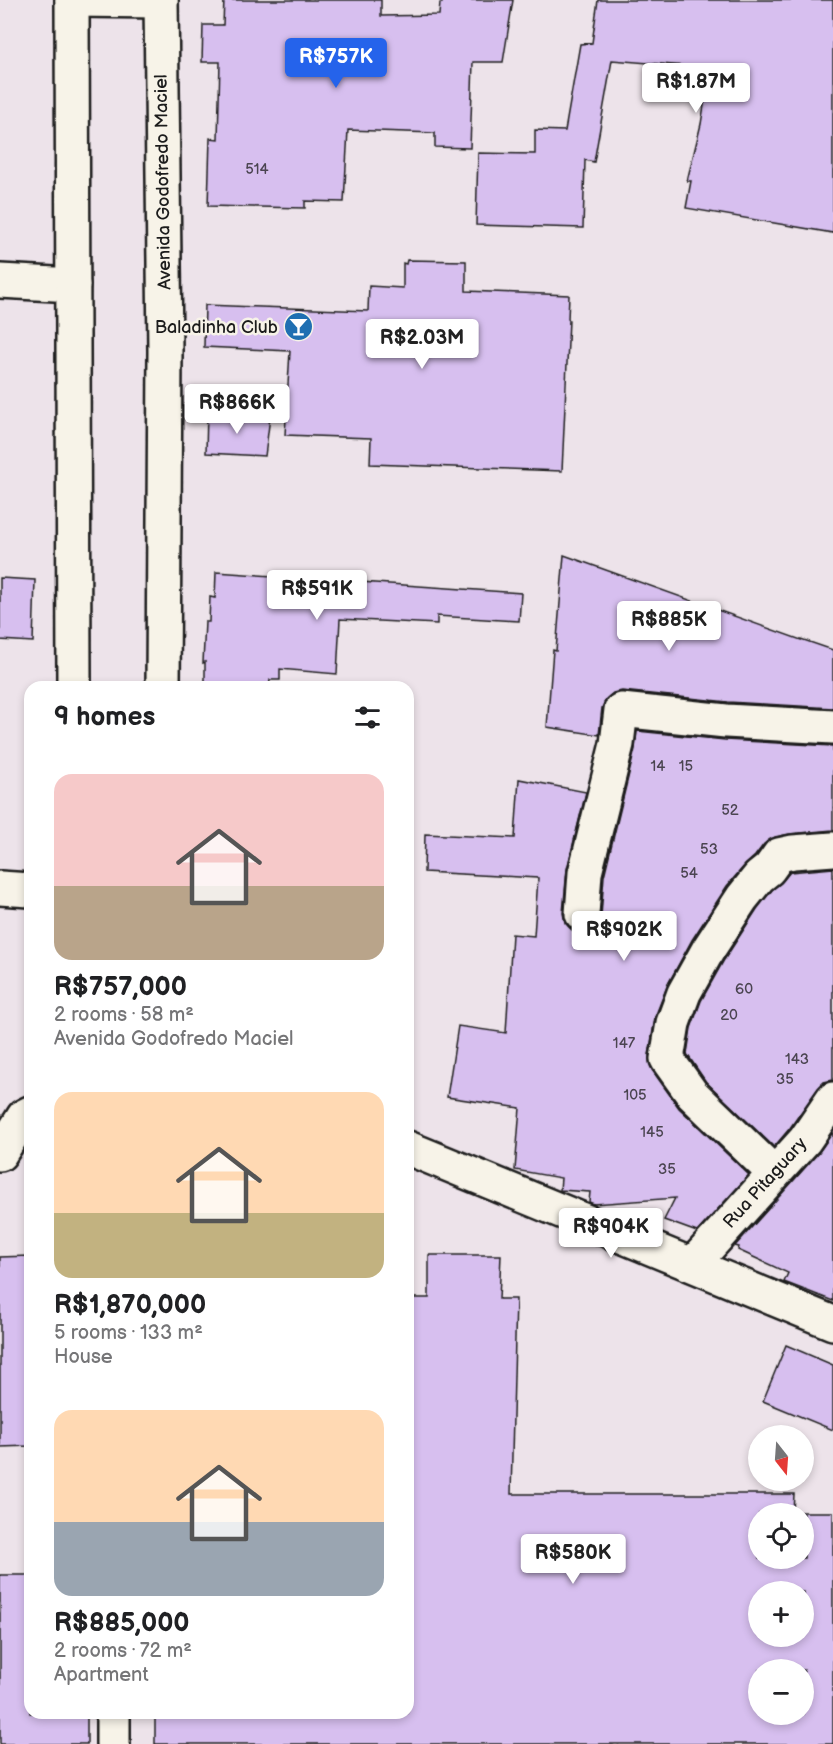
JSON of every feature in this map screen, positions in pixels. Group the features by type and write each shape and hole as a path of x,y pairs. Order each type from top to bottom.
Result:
{"main road":[{"path":"74,681 72,0 161,0"},
{"name":"Avenida Godofredo Maciel","path":"161,0 165,351 163,681"},
{"path":"0,281 73,285"},
{"path":"582,914 585,873 617,744 621,710 726,721 833,727"},
{"path":"774,1173 692,1094 667,1059 674,1023 684,993 708,950 742,898 779,855 833,849"},
{"path":"0,888 24,890"},
{"name":"Rua Pitaguary","path":"693,1264 805,1140 833,1099"},
{"path":"0,1154 24,1116"},
{"path":"414,1150 833,1323"},
{"path":"113,1719 113,1744"}],"building":[{"path":"224,0 381,0 381,16 439,15 442,0 513,0 503,62 473,62 470,148 435,147 435,133 348,130 344,202 305,201 305,208 208,206 210,138 218,139 220,62 202,62 203,25 223,25"},
{"path":"598,0 833,0 833,233 686,208 691,181 687,181 701,124 710,68 612,60 594,162 585,160 583,228 476,225 478,153 535,154 535,130 565,131 580,44 592,43"},
{"path":"407,260 466,261 466,291 569,295 562,471 370,464 371,438 285,435 290,351 204,347 205,305 368,311 369,286 403,288 403,263 406,264"},
{"path":"207,413 270,417 265,456 206,453"},
{"path":"564,555 833,650 833,708 728,702 622,691 613,693 606,699 602,708 599,735 547,727"},
{"path":"216,572 521,593 519,621 437,616 437,624 340,619 337,674 280,669 280,680 270,681 205,681 205,662 203,663 205,622 209,622 210,597 215,598"},
{"path":"0,578 35,580 33,642 0,640"},
{"path":"637,731 725,740 833,746 833,830 789,834 775,837 764,844 727,886 692,940 668,984 655,1017 649,1056 652,1070 679,1108 749,1175 697,1232 664,1220 675,1198 594,1204 589,1202 590,1192 560,1190 561,1178 515,1170 520,1108 447,1097 458,1026 506,1033 512,934 534,936 538,878 424,872 425,834 515,838 519,779 586,792 567,869 563,913 565,923 572,930 581,933 591,931 598,924 601,916 604,876 635,749"},
{"path":"833,868 833,1080 824,1082 818,1088 774,1147 706,1082 687,1054 691,1028 701,1001 724,960 772,890 790,872"},
{"path":"833,1132 833,1301 784,1282 788,1273 738,1250 739,1247 735,1246 819,1152"},
{"path":"429,1255 501,1255 499,1299 516,1299 511,1494 794,1494 794,1503 748,1503 748,1569 814,1569 814,1512 833,1512 833,1744 155,1744 155,1719 414,1719 414,1298 429,1298"},
{"path":"24,1256 24,1446 0,1447 0,1257"},
{"path":"786,1345 833,1365 833,1430 763,1401"},
{"path":"0,1575 24,1575 24,1719 87,1719 87,1744 0,1744"}],"place":[{"name":"Baladinha Club","path":"299,327"}]}
